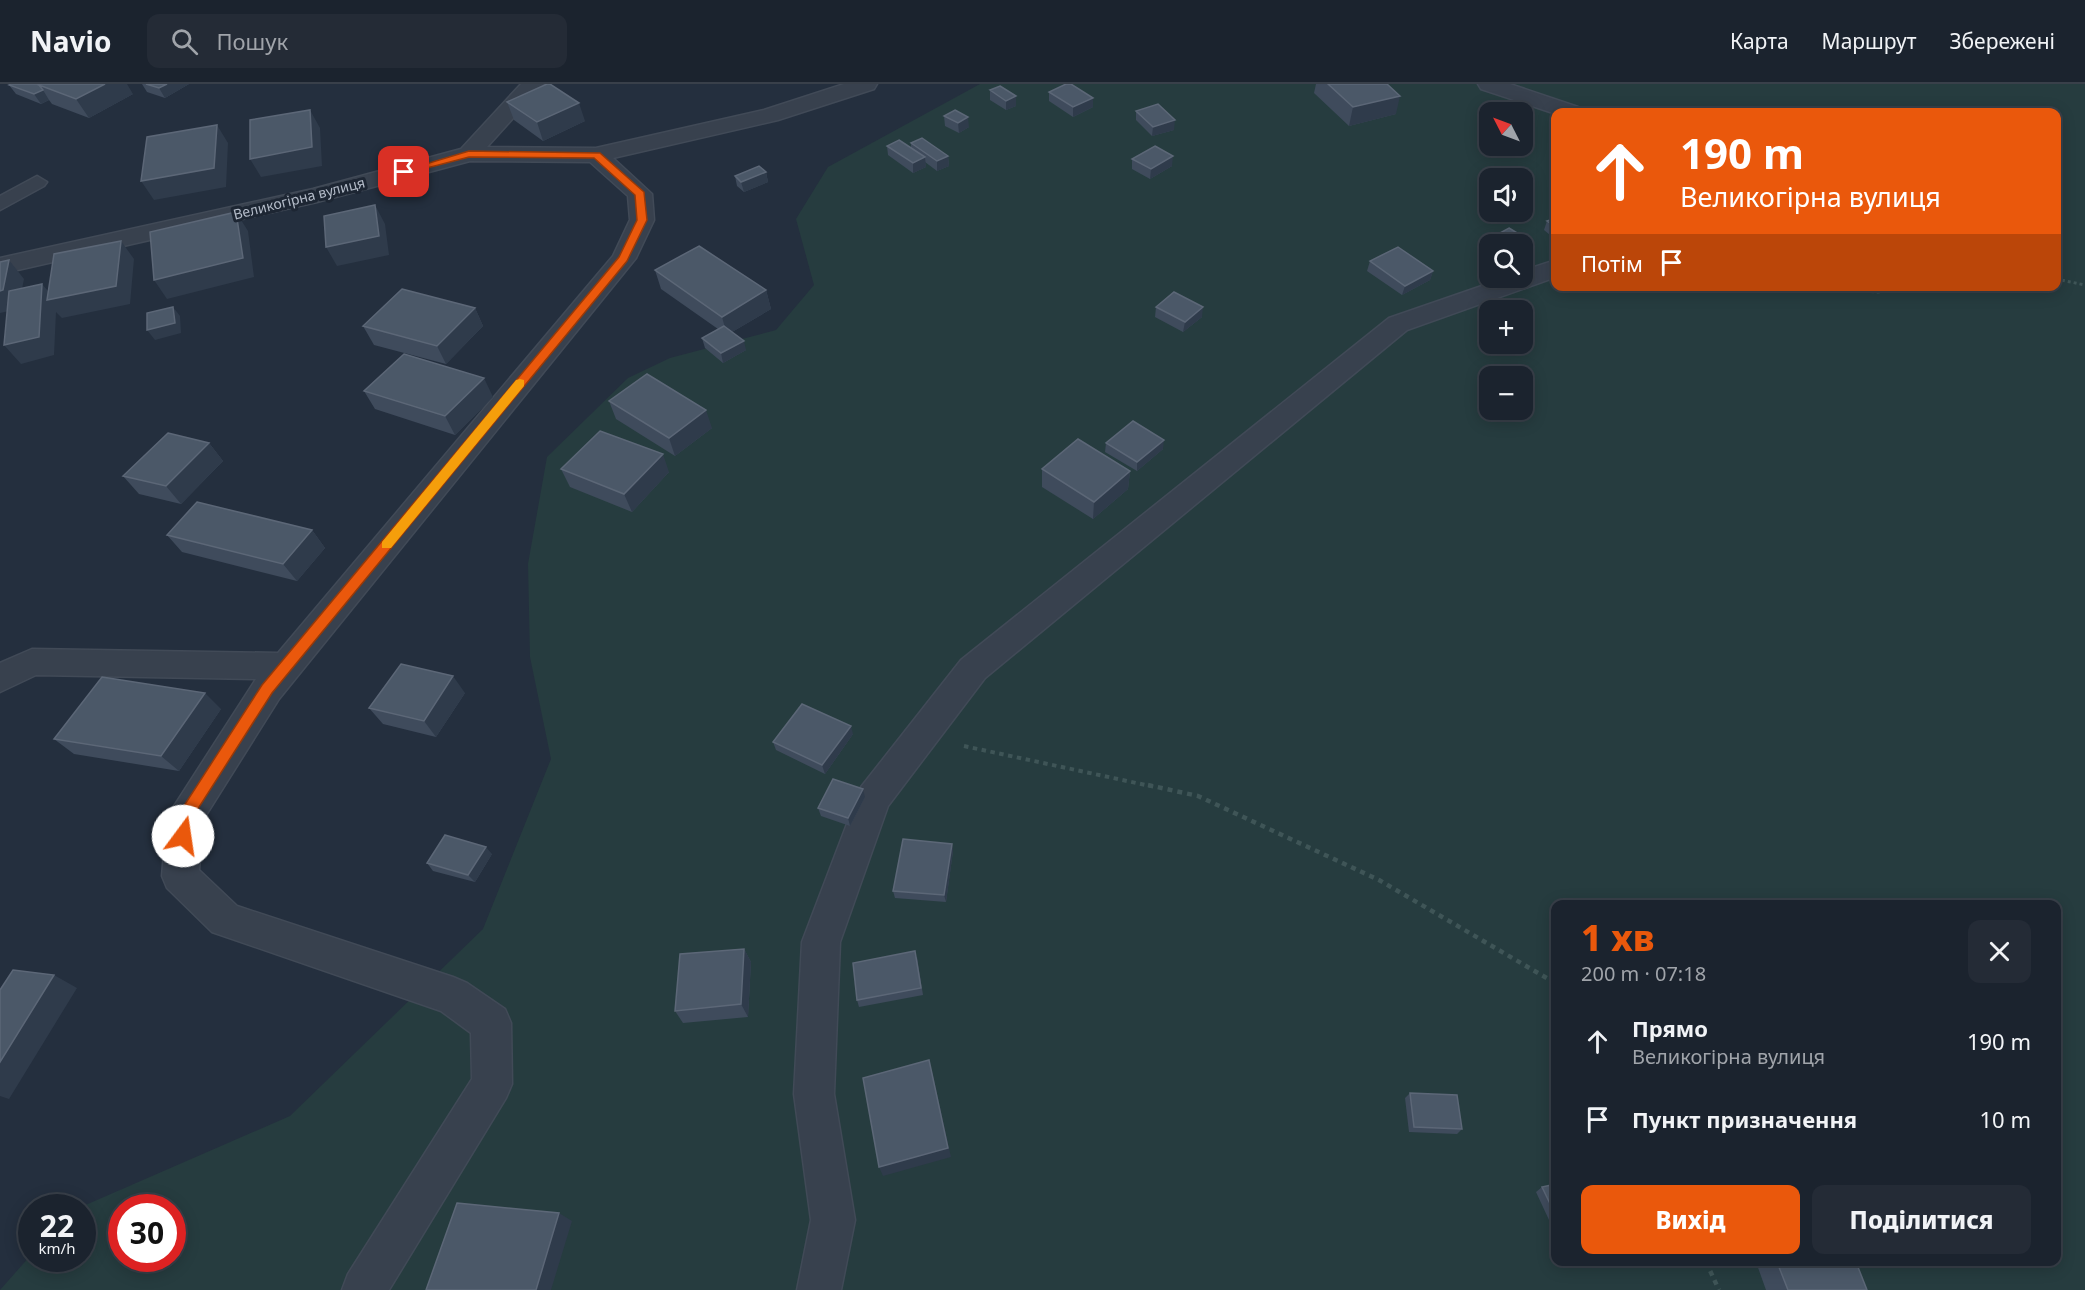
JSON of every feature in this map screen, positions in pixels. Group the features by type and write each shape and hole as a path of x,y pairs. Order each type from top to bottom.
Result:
{"street":[{"path":"469,154 533,84"},
{"name":"Великогірна вулиця","path":"0,266 317,195 469,154 596,155 770,115 866,84"},
{"path":"1490,84 1559,108"},
{"path":"364,1290 492,1084 491,1023 453,996 225,920 180,876 185,817 267,689 624,258 642,220 640,194 596,155"},
{"path":"819,1290 833,1220 814,1094 821,942 873,798 973,669 1398,324 1551,270"},
{"path":"0,679 32,662 286,666"}],"lane":[{"path":"0,204 37,182"}],"path":[{"path":"2061,280 2085,285"},
{"path":"1864,291 1886,291"},
{"path":"921,736 1198,796 1379,880 1551,982"},
{"path":"1708,1266 1719,1290"}],"green space":[{"path":"980,84 2085,84 2085,1290 0,1290 18,1270 18,1272 96,1272 96,1200 108,1195 108,1272 186,1272 186,1194 111,1194 290,1116 483,929 551,759 530,657 528,564 547,457 628,378 670,358 776,330 814,285 796,219 828,167"}],"building":[{"path":"42,84 39,85 43,90 34,94 9,85"},
{"path":"105,84 76,99 39,85"},
{"path":"146,84 167,84 159,88"},
{"path":"547,84 579,103 537,122 507,102"},
{"path":"1071,84 1093,98 1073,107 1049,92"},
{"path":"1328,84 1387,84 1400,96 1353,107"},
{"path":"1000,86 1016,96 1006,101 990,90"},
{"path":"1158,104 1175,120 1153,127 1136,111"},
{"path":"310,110 312,147 250,159 250,120"},
{"path":"955,110 968,117 958,123 944,116"},
{"path":"217,125 214,168 141,181 147,137"},
{"path":"922,138 948,156 937,161 911,143"},
{"path":"899,140 925,157 913,163 887,146"},
{"path":"1155,146 1173,156 1151,169 1132,159"},
{"path":"759,166 766,172 741,182 735,176"},
{"path":"375,205 379,236 326,247 324,216"},
{"path":"236,212 243,258 154,280 150,232"},
{"path":"1509,228 1519,234 1498,234"},
{"path":"121,241 116,286 47,300 54,254"},
{"path":"699,246 766,290 722,317 655,270"},
{"path":"1398,247 1433,271 1405,286 1370,261"},
{"path":"9,260 3,290 0,291 0,262"},
{"path":"42,284 39,337 4,345 9,291"},
{"path":"402,289 475,308 437,346 363,326"},
{"path":"1174,292 1203,307 1185,322 1156,307"},
{"path":"173,307 175,323 147,330 147,313"},
{"path":"724,326 744,341 721,353 702,338"},
{"path":"404,354 484,378 445,416 364,391"},
{"path":"647,374 706,410 669,438 609,401"},
{"path":"1133,421 1164,440 1137,462 1106,443"},
{"path":"600,431 663,454 624,494 561,469"},
{"path":"168,433 209,443 166,486 123,476"},
{"path":"1078,439 1130,471 1094,502 1042,469"},
{"path":"197,502 312,530 283,564 167,535"},
{"path":"401,664 453,676 424,721 369,708"},
{"path":"102,677 205,693 161,756 54,739"},
{"path":"802,704 851,726 822,765 773,742"},
{"path":"833,779 863,789 848,818 818,808"},
{"path":"445,835 486,847 468,875 427,863"},
{"path":"903,839 952,844 944,895 893,891"},
{"path":"744,949 741,1004 675,1011 680,954"},
{"path":"915,951 921,988 857,1000 853,963"},
{"path":"13,970 54,975 0,1062 0,990"},
{"path":"929,1060 948,1148 879,1167 863,1078"},
{"path":"1410,1093 1457,1095 1462,1129 1414,1127"},
{"path":"1551,1185 1551,1206 1542,1187"},
{"path":"457,1203 559,1213 536,1290 426,1290"},
{"path":"1779,1266 1858,1266 1867,1290 1788,1290"}],"slow traffic":[{"path":"386,545 520,383"}],"route":[{"path":"183,836 185,817 267,689 624,258 642,220 640,194 596,155 469,154 404,172"}]}
